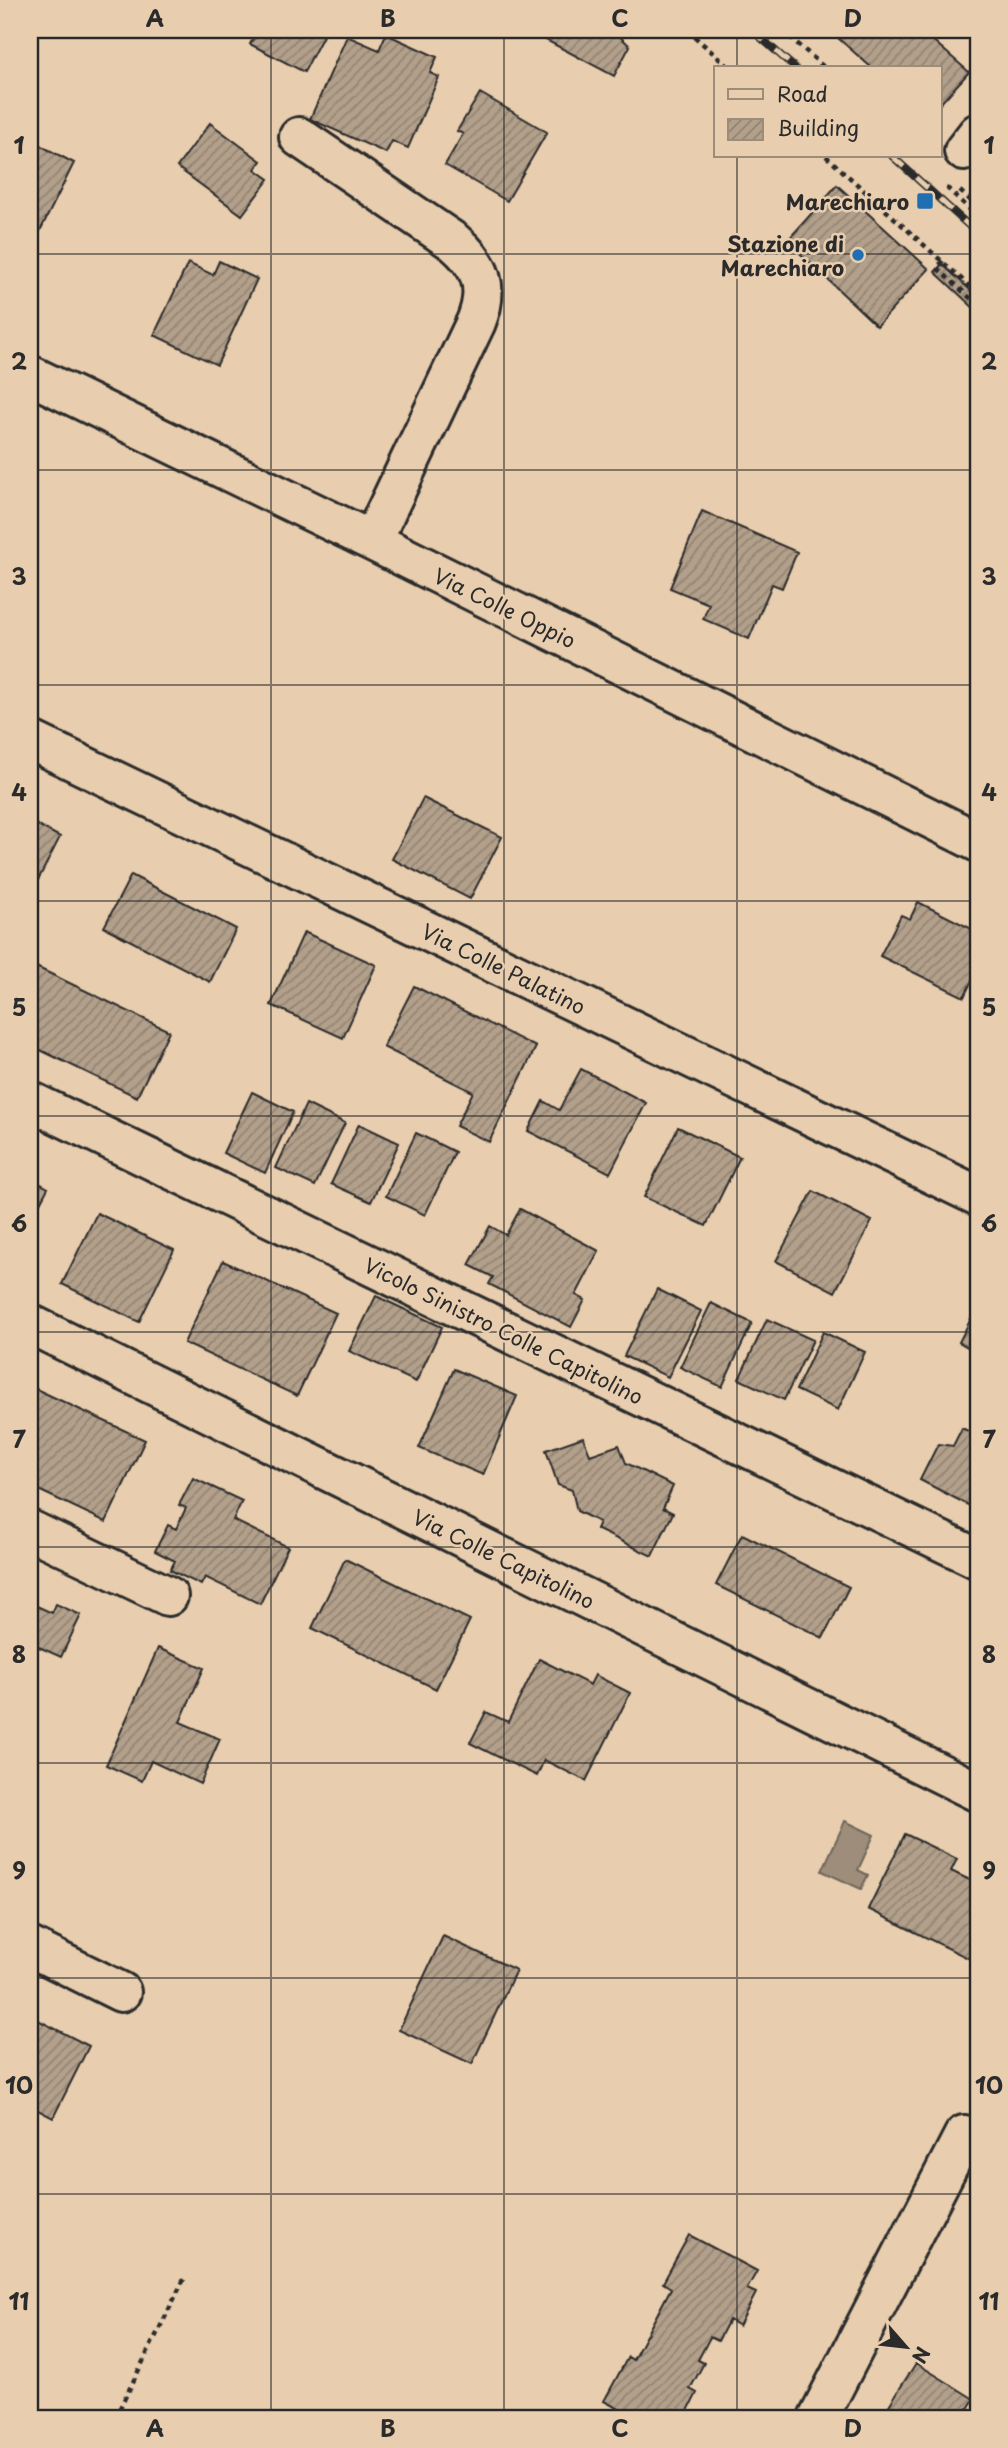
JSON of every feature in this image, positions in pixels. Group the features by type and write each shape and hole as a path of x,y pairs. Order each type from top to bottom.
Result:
{"street":[{"path":"299,137 454,242 468,256 481,276 482,301 476,321 372,541"},
{"name":"Via Colle Oppio","path":"30,375 372,541 978,842"},
{"name":"Via Colle Palatino","path":"30,740 978,1196"},
{"name":"Vicolo Sinistro Colle Capitolino","path":"30,1101 978,1559"},
{"name":"Via Colle Capitolino","path":"30,1324 978,1793"},
{"path":"30,1530 168,1596"},
{"path":"30,1947 121,1992"},
{"path":"818,2418 964,2134"}],"path":[{"path":"687,30 728,66"},
{"path":"782,30 823,66"},
{"path":"828,158 978,294"},
{"path":"978,207 952,183 948,189 978,217"},
{"path":"943,261 937,268 978,306"},
{"path":"115,2418 184,2279"}],"shaded area":[{"path":"845,1821 874,1835 858,1870 868,1875 861,1889 822,1871"}],"building":[{"path":"258,30 326,30 304,72 250,44"},
{"path":"548,30 613,30 630,46 614,76 544,39"},
{"path":"847,30 921,30 969,72 942,102 942,66 870,66 839,39"},
{"path":"386,34 437,57 430,73 439,77 408,148 392,141 386,153 310,119 347,36 379,50"},
{"path":"480,93 547,132 507,201 445,165 463,134 457,131"},
{"path":"210,123 261,161 255,169 269,179 242,215 177,167"},
{"path":"30,140 74,163 30,251"},
{"name":"Stazione di Marechiaro","path":"837,185 929,269 877,326 787,241"},
{"path":"219,261 257,279 217,365 154,335 188,263 213,275"},
{"path":"942,264 978,297 978,312 935,272"},
{"path":"702,511 797,552 782,588 772,584 749,639 703,619 709,604 670,588"},
{"path":"423,798 502,837 470,899 392,859"},
{"path":"30,821 60,837 32,892 30,891"},
{"path":"131,875 236,929 210,982 104,927"},
{"path":"918,902 978,932 978,968 964,997 880,956 901,915 910,919"},
{"path":"304,932 376,965 343,1038 271,1005"},
{"path":"30,964 169,1031 137,1097 30,1045"},
{"path":"414,986 536,1047 489,1142 456,1126 473,1092 383,1047"},
{"path":"581,1069 646,1103 610,1173 528,1131 543,1101 559,1110"},
{"path":"252,1092 293,1112 265,1173 223,1153"},
{"path":"306,1104 345,1123 315,1186 276,1168"},
{"path":"359,1124 399,1143 371,1202 331,1184"},
{"path":"678,1127 740,1157 706,1226 644,1197"},
{"path":"416,1133 455,1152 425,1215 386,1196"},
{"path":"30,1178 48,1188 30,1222"},
{"path":"813,1191 872,1221 835,1292 776,1261"},
{"path":"520,1209 599,1251 576,1295 585,1300 571,1327 489,1284 493,1277 469,1265 490,1226 506,1235"},
{"path":"97,1213 174,1250 139,1322 62,1284"},
{"path":"223,1261 336,1313 297,1396 184,1343"},
{"path":"657,1289 701,1311 668,1377 624,1356"},
{"path":"376,1296 442,1327 416,1382 349,1351"},
{"path":"711,1303 752,1323 722,1387 680,1367"},
{"path":"978,1305 978,1353 959,1342"},
{"path":"767,1319 813,1340 784,1400 739,1379"},
{"path":"823,1332 865,1352 838,1410 796,1390"},
{"path":"454,1369 517,1396 483,1475 419,1448"},
{"path":"36,1389 145,1440 106,1522 30,1486 30,1401"},
{"path":"962,1428 978,1436 978,1510 920,1480 938,1444 953,1446"},
{"path":"583,1437 590,1455 619,1445 626,1463 673,1486 663,1508 673,1513 652,1556 596,1529 599,1522 577,1511 572,1490 558,1485 546,1450"},
{"path":"193,1478 242,1501 233,1520 288,1547 260,1604 205,1577 201,1585 170,1570 175,1561 155,1551 168,1525 176,1529 186,1508 179,1505"},
{"path":"742,1534 849,1587 823,1638 716,1585"},
{"path":"345,1559 470,1620 436,1689 312,1628"},
{"path":"30,1603 52,1613 56,1604 81,1615 61,1657 30,1643"},
{"path":"158,1648 204,1668 180,1722 220,1739 200,1784 151,1761 142,1781 106,1765"},
{"path":"539,1659 590,1685 595,1675 630,1693 586,1781 544,1760 537,1776 470,1743 486,1712 508,1722"},
{"path":"905,1834 957,1859 951,1871 978,1884 978,1963 868,1909"},
{"path":"443,1936 516,1970 472,2064 399,2030"},
{"path":"30,2016 89,2046 53,2118 30,2106"},
{"path":"689,2235 757,2271 747,2289 756,2293 739,2326 729,2320 718,2341 710,2337 698,2360 704,2363 690,2389 697,2393 686,2415 674,2409 669,2418 636,2418 604,2401 628,2357 633,2360 671,2288 663,2283"},
{"path":"916,2363 974,2399 962,2418 881,2418"}],"railway":[{"path":"752,30 793,66"},
{"path":"894,158 978,234"}],"place":[{"name":"Marechiaro","path":"925,201"},
{"name":"Stazione di Marechiaro","path":"858,255"}]}
